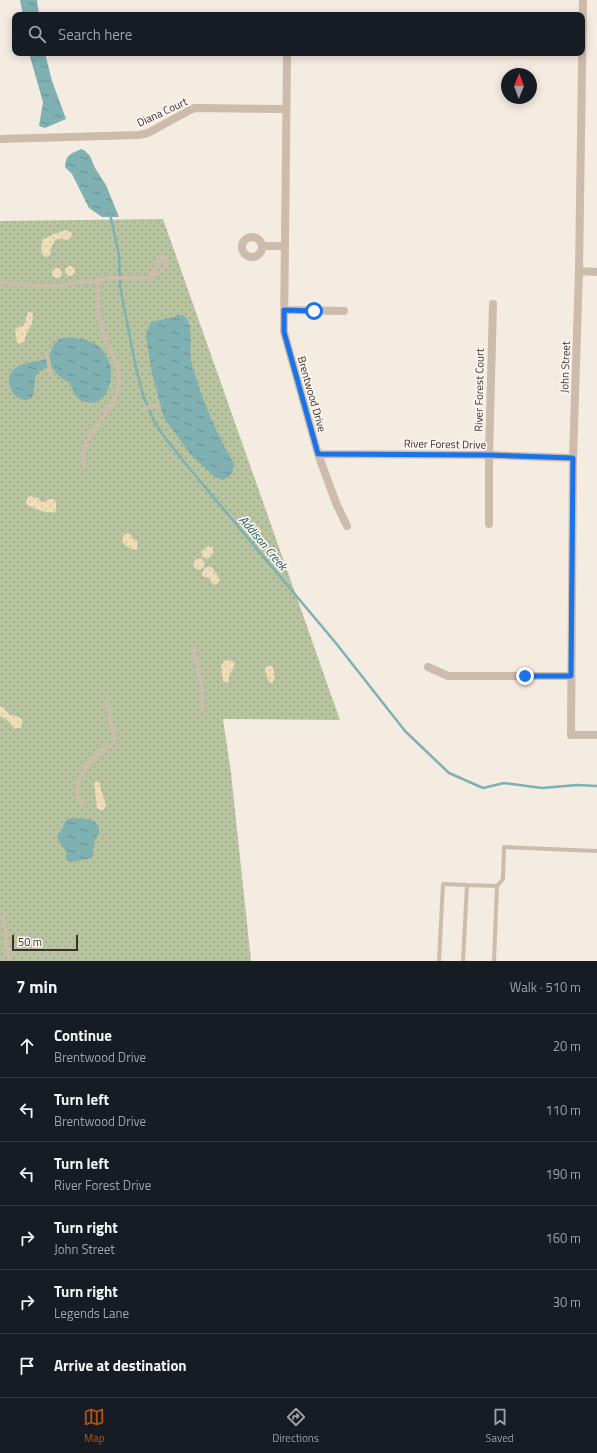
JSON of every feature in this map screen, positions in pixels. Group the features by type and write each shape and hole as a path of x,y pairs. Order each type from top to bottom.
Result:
{"street":[{"name":"John Street","path":"583,0 583,12"},
{"name":"John Street","path":"582,56 579,271 573,458 571,735 597,735"},
{"name":"Brentwood Drive","path":"287,57 284,332 318,454 336,503 347,526"},
{"name":"Diana Court","path":"0,139 139,135 148,133 195,108 286,109"},
{"path":"262,246 284,246"},
{"path":"579,271 597,272"},
{"name":"River Forest Court","path":"488,524 492,304"},
{"path":"284,310 344,311"},
{"name":"River Forest Drive","path":"318,454 489,455 573,458"},
{"path":"428,667 448,676 571,676"}],"lane":[{"path":"0,283 55,286 114,278 149,277 162,271 167,263 166,259 163,257 159,258 154,271 149,277"},
{"path":"84,466 83,453 85,446 115,397 120,377 118,365 102,331 97,281"},
{"path":"47,354 51,375"},
{"path":"143,409 155,405"},
{"path":"193,649 199,673 202,704 201,712"},
{"path":"82,804 76,792 77,785 86,767 101,751 112,746 115,741 107,700"},
{"path":"494,961 497,886 503,879 504,847 597,851"},
{"path":"439,961 443,884 497,886"},
{"path":"464,961 467,885"},
{"path":"3,916 10,961"}],"green space":[{"path":"163,219 340,720 223,719 231,773 251,961 0,961 0,221"}],"sand":[{"path":"66,230 72,233 71,238 68,240 55,240 51,248 50,255 47,257 44,256 41,251 42,240"},
{"path":"68,266 72,266 74,267 74,275 68,276 65,273 65,269"},
{"path":"55,268 59,268 61,269 61,277 55,278 52,275 52,271"},
{"path":"28,312 33,313 32,324 27,332 24,342 19,344 17,342 15,332 17,328 24,325"},
{"path":"30,496 38,498 41,502 53,499 56,502 56,511 49,513 27,505 27,498"},
{"path":"126,533 130,534 133,539 137,541 138,547 136,550 129,548 123,543 122,538"},
{"path":"208,546 212,547 214,552 209,558 206,559 202,556 201,552"},
{"path":"197,559 201,559 203,560 203,568 197,569 194,566 194,562"},
{"path":"206,567 212,567 219,578 220,580 216,585 213,584 208,577 204,577 202,575 203,570"},
{"path":"228,660 235,664 227,683 223,681 221,667 224,661"},
{"path":"266,666 272,666 274,670 275,677 272,683 269,682 265,671"},
{"path":"0,706 3,707 10,715 22,719 22,727 15,729 7,720 0,716"},
{"path":"96,781 100,783 106,806 103,810 99,810 97,808 94,782"}],"water":[{"path":"20,0 37,0 39,12 22,12"},
{"path":"30,56 46,56 52,81 66,119 45,128 39,126 43,102"},
{"path":"81,149 90,156 95,168 106,185 119,217 102,217 89,208 72,174 65,167 68,157 72,153"},
{"path":"177,315 183,316 187,319 190,332 191,361 199,386 212,420 234,464 232,473 223,480 215,477 191,455 164,418 152,374 146,335 151,322"},
{"path":"65,337 92,342 105,353 110,364 111,375 109,386 104,395 97,401 89,403 79,399 69,383 58,375 51,367 44,369 36,375 32,398 26,400 20,399 16,396 12,392 9,380 13,370 21,365 48,358 55,343"},
{"path":"76,818 91,820 97,825 99,833 94,844 93,856 91,858 71,862 67,861 66,852 57,838 68,819"}],"waterway":[{"name":"Addison Creek","path":"110,214 119,255 120,286 136,368 143,395 154,421 162,434 189,468 335,642 405,731 449,773 483,788 504,783 542,788 577,785 597,786"}],"route":[{"path":"314,311 284,310 284,332 318,454 489,455 573,458 571,676 525,676"}]}
